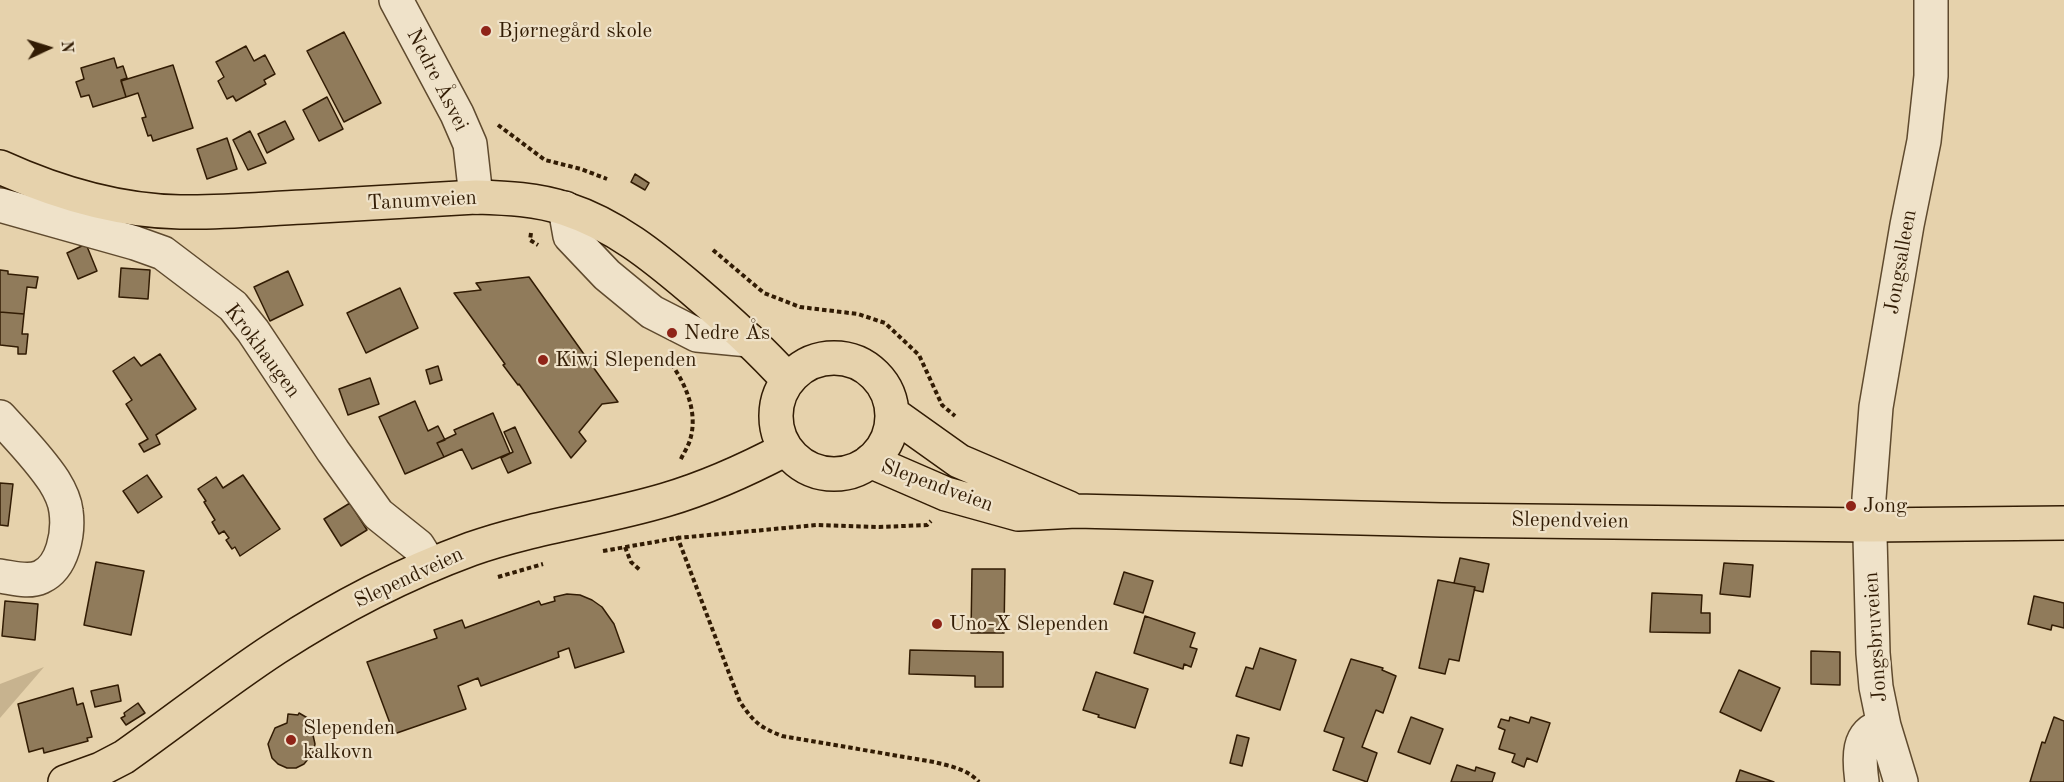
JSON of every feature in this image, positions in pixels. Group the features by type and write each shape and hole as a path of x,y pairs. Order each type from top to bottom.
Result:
{"main road":[{"name":"Tanumveien","path":"0,167 66,192 117,204 179,212 476,197 537,202 565,208 601,222 637,244 726,318 788,380"},
{"path":"835,357 853,360 868,368 881,381 889,396 892,414 890,432 883,448 870,461 857,469 828,474 814,470 798,461 786,449 778,432 776,414 779,396 788,380 801,367 817,360 835,357"},
{"name":"Slependveien","path":"892,414 959,461 1076,511"},
{"name":"Slependveien","path":"65,782 101,769 124,757 277,647 369,595 430,565 516,535 666,500 724,478 786,449"},
{"name":"Slependveien","path":"870,461 946,494 1018,514 1076,511 1442,520 1870,525 2064,523"}],"street":[{"name":"Nedre Åsvei","path":"396,0 457,114 470,144 476,197"},
{"name":"Jongsalleen","path":"1870,525 1869,498 1876,407 1907,225 1924,141 1931,76 1931,0"},
{"name":"Krokhaugen","path":"0,205 163,253 233,306 253,331 378,514 418,546 430,565"},
{"path":"565,208 570,236 606,275 652,312 697,335 749,340"},
{"path":"0,417 31,451 55,483 66,509 67,526 60,559 43,576 28,581 0,576"},
{"name":"Jongsbruveien","path":"1870,525 1876,687 1884,726 1901,782"},
{"path":"1862,782 1861,744 1874,727 1884,726"}],"path":[{"path":"498,125 545,160 581,169 607,179"},
{"path":"533,224 530,240 546,249"},
{"path":"713,250 764,293 800,307 858,314 885,323 919,356 942,405 958,419"},
{"path":"663,352 677,370 688,395 694,419 690,440 679,462 672,467"},
{"path":"594,552 677,538 817,525 879,527 927,525 934,518"},
{"path":"674,528 740,702 763,728 782,736 934,762 954,767 973,776 979,782"},
{"path":"625,547 631,562 640,570"},
{"path":"497,577 552,562"}],"shaded area":[{"path":"44,667 0,718 0,684"}],"building":[{"path":"344,32 381,103 344,122 307,51"},
{"path":"246,46 254,61 265,55 275,74 264,80 266,84 236,101 233,96 227,99 218,81 224,77 216,62"},
{"path":"114,58 117,68 123,66 127,78 121,80 126,97 93,107 89,95 81,97 76,82 84,79 81,68"},
{"path":"173,65 193,128 153,141 151,135 148,136 142,118 146,117 138,93 126,97 121,81"},
{"path":"327,97 343,129 319,141 303,110"},
{"path":"285,121 294,139 267,153 258,134"},
{"path":"250,131 266,163 248,170 233,140"},
{"path":"227,138 237,169 207,179 197,149"},
{"path":"635,174 649,183 645,190 631,182"},
{"path":"86,244 97,271 78,279 67,253"},
{"path":"121,268 150,270 148,299 119,297"},
{"path":"0,270 8,271 8,274 38,277 36,288 27,287 24,314 0,312"},
{"path":"288,271 303,305 270,321 254,287"},
{"path":"529,277 618,402 602,404 579,432 586,441 571,458 454,293 481,290 476,283"},
{"path":"400,288 418,328 366,353 347,313"},
{"path":"0,312 24,314 22,334 28,334 26,354 18,354 18,347 0,345"},
{"path":"160,354 196,409 156,435 160,444 144,452 139,444 148,439 126,404 132,400 113,371 134,357 141,366"},
{"path":"438,366 442,380 430,384 426,370"},
{"path":"370,378 379,404 348,415 339,389"},
{"path":"415,401 428,431 438,426 445,440 437,443 444,457 405,474 379,417"},
{"path":"493,413 510,453 472,469 462,449 444,457 437,443 456,434 454,430"},
{"path":"515,427 531,463 508,473 501,458 513,452 504,432"},
{"path":"147,475 162,497 138,513 123,491"},
{"path":"243,475 280,529 240,556 235,547 232,549 226,540 229,538 224,531 219,534 212,522 215,520 198,489 216,477 223,488"},
{"path":"0,483 13,484 8,526 0,525"},
{"path":"350,503 367,530 341,546 324,519"},
{"path":"1460,558 1489,564 1483,592 1474,590 1475,587 1454,583"},
{"path":"96,562 144,571 131,635 84,625"},
{"path":"1724,563 1753,565 1750,597 1720,594"},
{"path":"972,569 1005,569 1004,633 971,633"},
{"path":"1124,572 1153,581 1143,613 1114,604"},
{"path":"1438,580 1475,587 1459,661 1449,659 1445,674 1419,668"},
{"path":"1652,593 1702,595 1701,613 1710,613 1710,633 1650,632"},
{"path":"567,594 580,595 602,607 614,624 624,652 575,668 569,648 558,652 559,657 481,686 478,678 458,686 466,709 394,734 367,662 437,638 434,630 462,620 465,628 539,601 541,605 555,601 554,597"},
{"path":"2034,596 2064,603 2064,628 2052,625 2051,630 2028,624"},
{"path":"5,601 38,604 35,640 2,636"},
{"path":"1145,616 1195,633 1190,647 1197,649 1191,667 1184,664 1183,669 1134,653"},
{"path":"1260,648 1296,660 1280,710 1236,696 1246,667 1253,669"},
{"path":"910,650 1003,652 1003,687 975,687 975,676 909,674"},
{"path":"1811,651 1840,652 1840,685 1811,684"},
{"path":"1351,659 1383,668 1382,670 1396,676 1383,713 1376,710 1362,747 1377,753 1367,782 1333,770 1344,738 1324,731"},
{"path":"1739,670 1780,688 1761,731 1720,712"},
{"path":"1096,672 1148,689 1135,728 1083,710"},
{"path":"118,685 121,701 95,707 91,691"},
{"path":"73,688 77,705 83,703 92,737 87,738 88,741 44,753 43,748 29,752 18,704"},
{"path":"138,703 145,713 126,725 121,718"},
{"name":"Slependen kalkovn","path":"299,713 311,720 306,728 313,735 315,744 313,753 304,764 296,768 287,768 272,758 268,744 275,728 287,723 288,714 298,715"},
{"path":"1411,717 1443,729 1430,764 1398,752"},
{"path":"1510,717 1529,723 1531,717 1550,723 1537,762 1527,758 1524,767 1512,762 1515,754 1499,749 1505,730 1498,727 1501,719 1509,721"},
{"path":"2054,717 2064,721 2064,782 2030,782 2042,742 2045,743"},
{"path":"1237,735 1249,738 1242,766 1230,763"},
{"path":"1457,765 1475,771 1476,767 1495,773 1492,782 1451,782"},
{"path":"1740,770 1774,782 1736,782"}],"place":[{"name":"Bjørnegård skole","path":"486,31"},
{"name":"Nedre Ås","path":"672,333"},
{"name":"Kiwi Slependen","path":"543,360"},
{"name":"Jong","path":"1851,506"},
{"name":"Uno-X Slependen","path":"937,624"},
{"name":"Slependen kalkovn","path":"291,740"}]}
